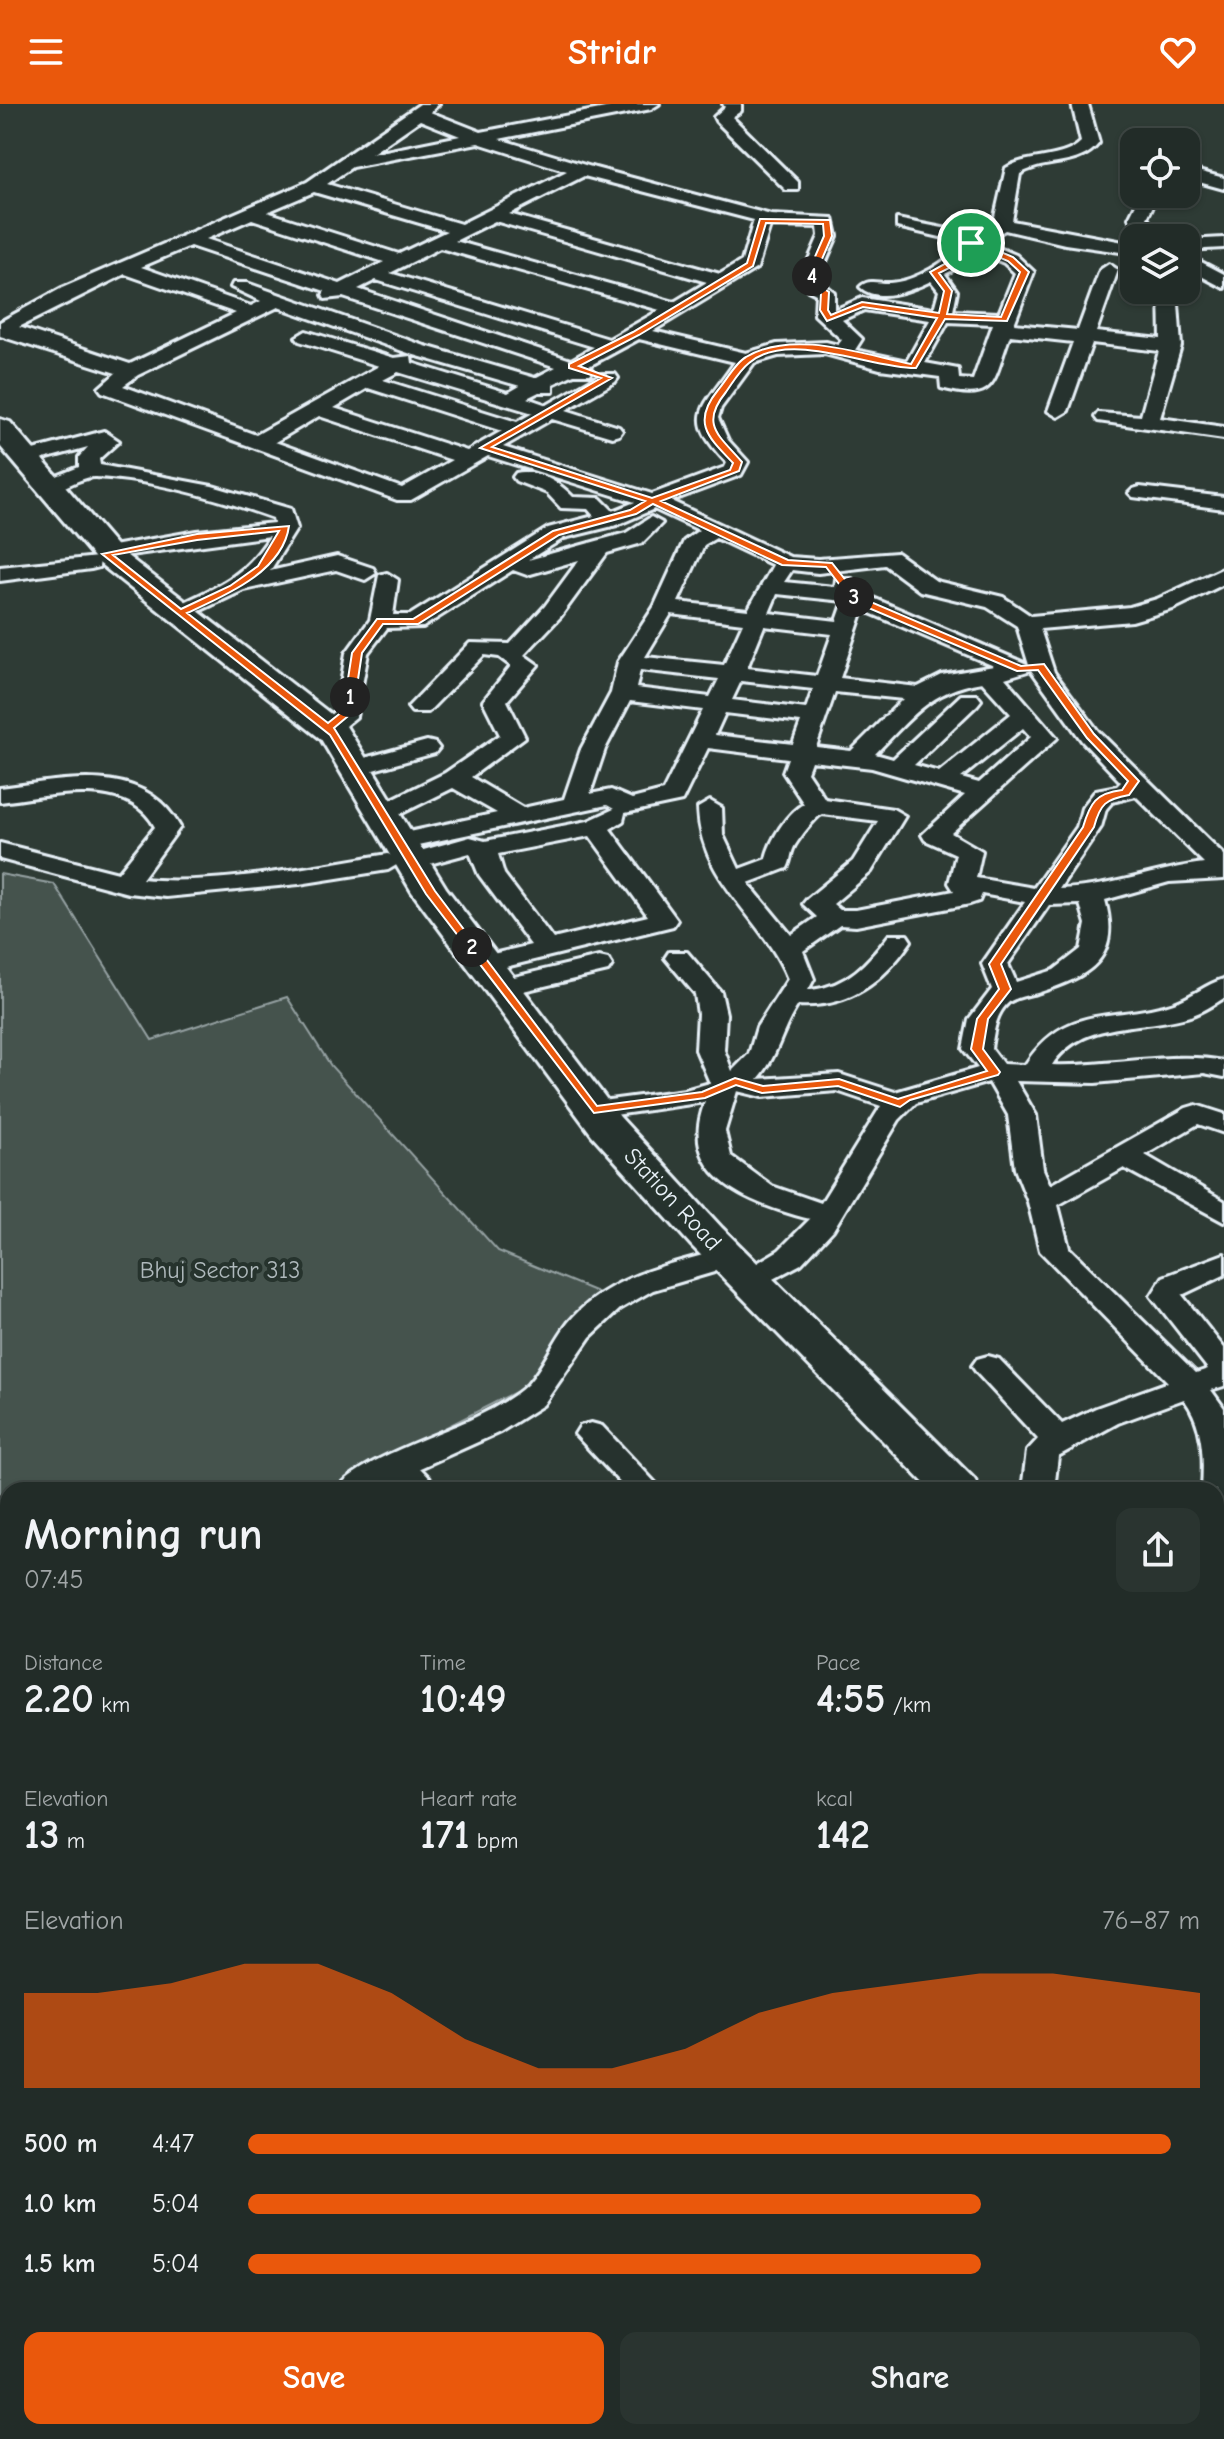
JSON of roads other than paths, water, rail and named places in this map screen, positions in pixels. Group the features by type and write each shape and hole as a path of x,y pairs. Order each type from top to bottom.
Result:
{"street":[{"path":"341,165 651,104"},
{"path":"731,104 735,107 722,117 792,186"},
{"path":"1002,224 1012,172 1025,163 1080,152 1090,143 1080,104"},
{"path":"3,329 69,292 313,186 425,109 476,139 764,217 750,264 636,333 509,400"},
{"path":"306,310 340,290 583,170"},
{"path":"1200,177 1224,184"},
{"path":"313,186 463,230"},
{"path":"251,213 401,261"},
{"path":"495,215 722,281"},
{"path":"763,220 827,222 828,236 811,275 815,286 825,292 824,310 852,339 844,352"},
{"path":"636,333 747,359 791,349 826,348 951,373 948,384 980,387 1002,324 1025,272 1010,259 974,241 903,223"},
{"path":"869,287 895,289 934,272 962,258 974,241 1002,224 1065,239 1120,247"},
{"path":"190,240 608,378 404,496 109,388 131,371 278,300"},
{"path":"439,242 677,309"},
{"path":"1200,244 1224,243"},
{"path":"125,268 253,313"},
{"path":"1200,268 1224,282"},
{"path":"1058,411 1109,270"},
{"path":"913,367 942,316 948,291 934,272"},
{"path":"374,274 611,346"},
{"path":"240,287 418,350 575,396"},
{"path":"830,319 862,304 1171,346"},
{"path":"1149,422 1171,346 1174,317 1171,304"},
{"path":"3,329 131,371"},
{"path":"259,442 459,329"},
{"path":"306,337 612,431"},
{"path":"381,621 415,622 450,597 514,562 556,533 652,512 725,477 738,467 738,462 711,435 708,419 711,405 747,359"},
{"path":"368,382 517,429"},
{"path":"320,410 476,453 715,530 786,563 829,565 889,558 928,586 995,602 1027,623 1132,614 1165,604 1224,575"},
{"path":"1105,417 1224,433"},
{"name":"Station Road","path":"0,428 25,466 99,558 180,613 328,728 355,768 395,844 408,896 582,1133 703,1265 916,1482"},
{"path":"25,466 104,437 109,441 89,457 90,470"},
{"path":"25,466 90,470 241,498 283,514 286,528 262,567 235,586 180,613"},
{"name":"Station Road","path":"25,466 99,558 314,738 594,1110 750,1281 950,1482"},
{"path":"506,471 554,489 568,504 593,502 609,520"},
{"path":"1140,493 1224,503"},
{"path":"514,562 527,568 634,538 652,512"},
{"path":"2,573 99,558 197,537 286,528"},
{"path":"574,805 593,749 623,693 630,662 665,607 695,541 715,530"},
{"path":"395,844 454,778 513,737 495,701 507,682 526,665 510,657 553,611 599,548"},
{"path":"235,586 337,563 376,576 381,621 357,653 348,712 328,728"},
{"path":"395,844 470,845 484,849 596,827 629,807 673,796 732,675 769,587 786,563"},
{"path":"829,565 854,597"},
{"path":"235,586 271,600"},
{"path":"769,587 854,597 1030,668 1090,736 1198,840 1222,870"},
{"path":"817,805 795,772 828,683 854,597"},
{"path":"665,607 846,629"},
{"path":"1027,623 1030,668"},
{"path":"420,707 478,648 514,651"},
{"path":"630,662 732,675 932,689 969,700 1018,708"},
{"path":"857,759 932,689 988,674 1030,668"},
{"path":"732,880 778,863 781,844 792,836 795,822 805,810 817,805 893,816 873,856 858,874 816,904 834,917 856,918 970,896 962,883 969,851 934,835 1045,738 988,674"},
{"path":"623,693 815,717"},
{"path":"897,768 969,700"},
{"path":"943,781 1018,708"},
{"path":"699,740 857,759 983,792"},
{"path":"355,768 427,748"},
{"path":"454,778 520,816"},
{"path":"1134,781 1125,793 1105,795 1094,808 1089,827 995,964 1005,989 983,1019 977,1049 1022,1115 1029,1169 1043,1202 1055,1251 1191,1386 1211,1413 1217,1436 1219,1482"},
{"path":"0,795 105,787 136,793 156,805 168,827 131,873 128,885"},
{"path":"0,851 86,871 128,885 166,889 299,876 395,844 611,797 629,807"},
{"path":"594,1110 705,1095 730,1084 762,1057 770,1028 793,997 801,979 789,949 732,880 711,835 710,808"},
{"path":"494,976 547,949 664,920 596,827"},
{"path":"484,849 492,875 547,949"},
{"path":"962,883 1043,897 1091,896 1168,875 1222,870"},
{"path":"999,996 1063,976 1094,952 1099,924 1091,896"},
{"path":"789,949 834,917"},
{"path":"793,997 811,999 845,992 875,974 898,941"},
{"path":"678,958 708,992 712,1014 710,1050 730,1084"},
{"path":"494,976 599,965"},
{"path":"1034,1072 1044,1054 1058,1039 1094,1021 1184,1009 1224,987"},
{"path":"750,1281 790,1257 829,1213 888,1115 906,1097 994,1072 1095,1075 1204,1065 1224,1069"},
{"path":"730,1084 762,1089 839,1082 900,1103"},
{"path":"730,1084 712,1118 712,1148 733,1176 777,1200 829,1213"},
{"path":"1043,1202 1196,1114 1224,1124"},
{"path":"1125,1156 1224,1213"},
{"path":"1039,1482 1043,1451 1058,1440 1115,1411 1224,1372 1166,1296 1169,1287 1224,1264"},
{"path":"366,1482 395,1464 508,1413 535,1395 583,1322 615,1296 654,1276 703,1265"},
{"path":"1125,1320 1170,1304"},
{"path":"988,1366 1058,1440"},
{"path":"591,1434 638,1482"},
{"path":"395,1464 416,1482"}],"park label":[{"name":"Bhuj Sector 313","path":"220,1270"}]}
